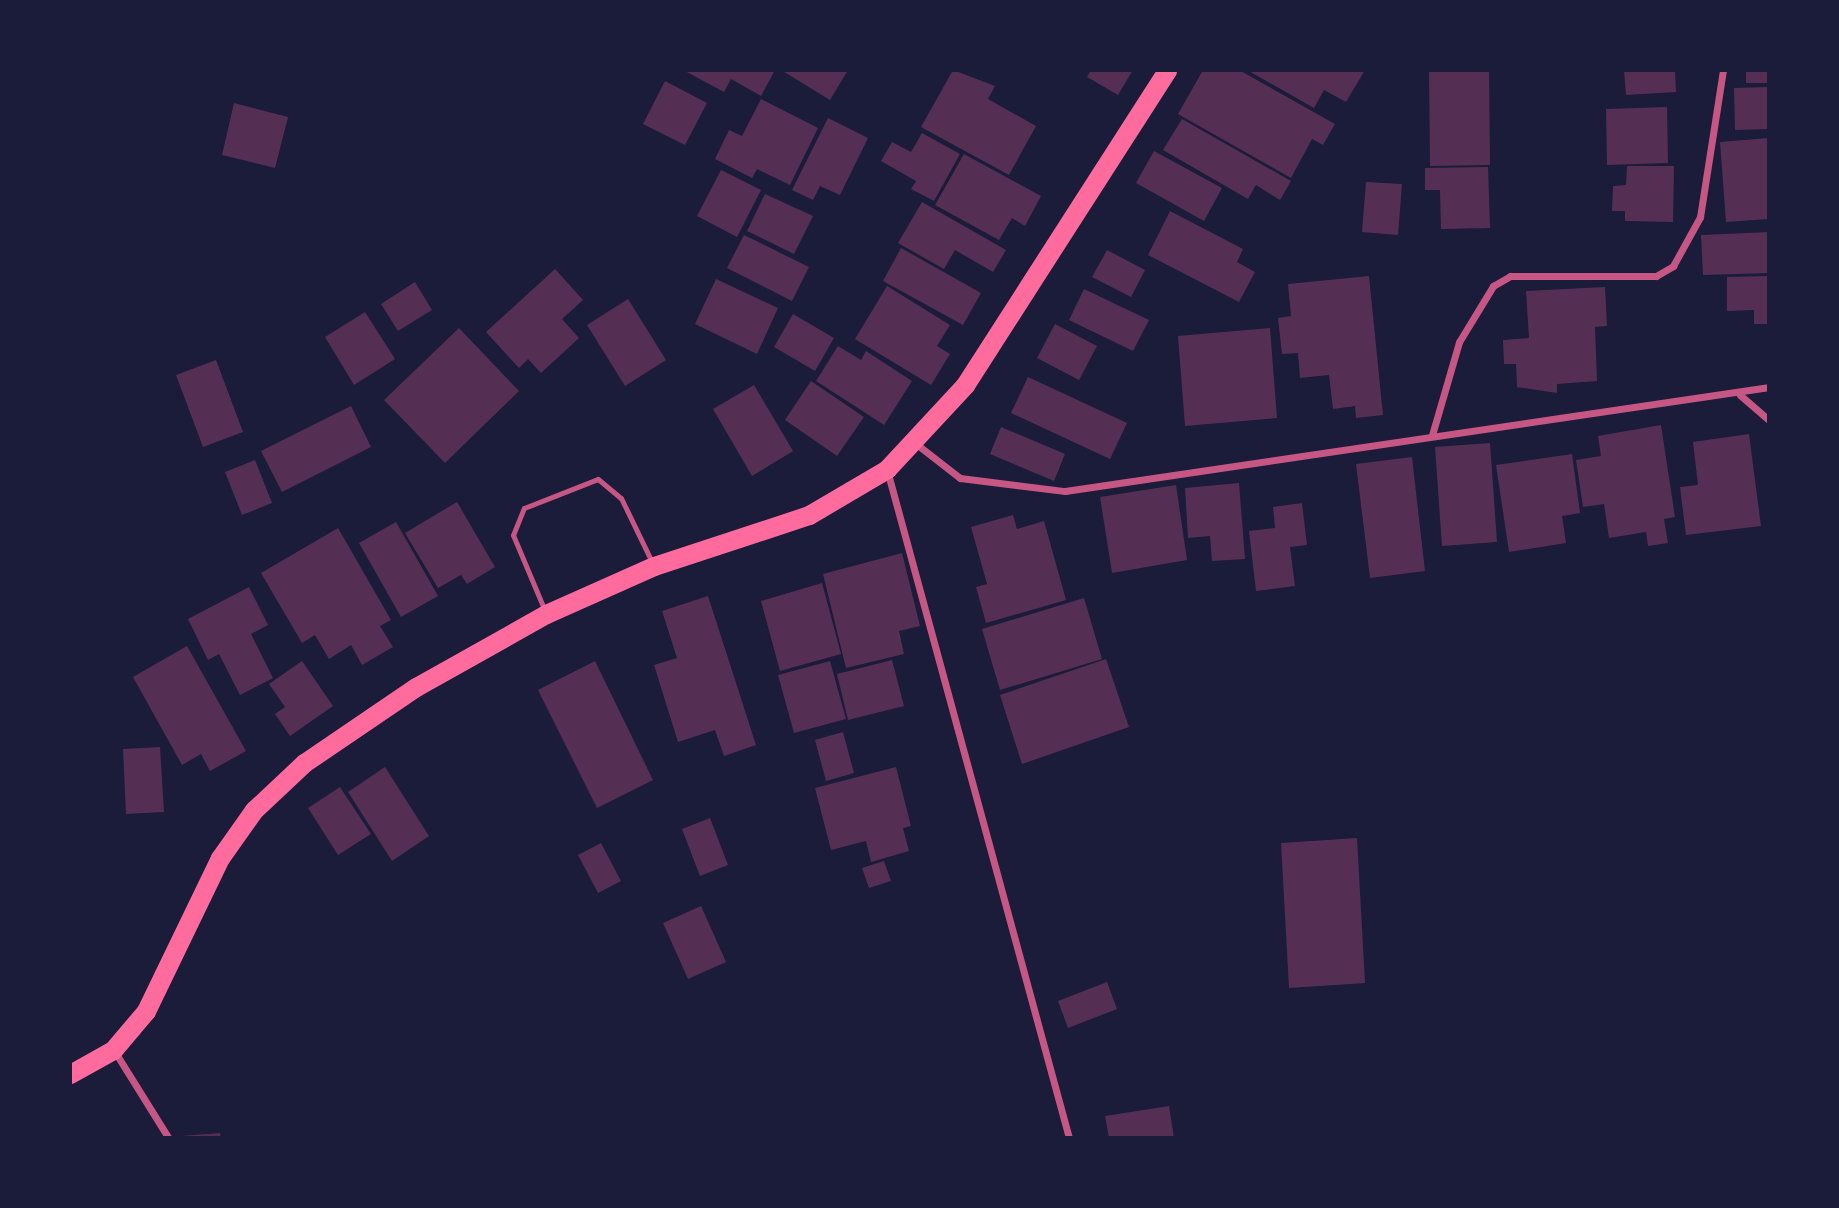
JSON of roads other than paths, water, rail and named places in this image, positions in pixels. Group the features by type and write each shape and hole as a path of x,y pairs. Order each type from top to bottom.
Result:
{"highway":[{"path":"70,1074 113,1049 146,1011 220,858 254,810 304,763 405,694 546,614 654,566 721,541 809,514 887,469 915,443 965,385 1167,70"}],"street":[{"path":"1432,435 1459,342 1493,286 1510,276 1656,276 1673,265 1700,217 1723,70"},
{"path":"915,443 960,478 1065,491 1432,435 1497,432 1740,395 1769,387"},
{"path":"1740,395 1769,420"},
{"path":"887,469 1069,1138"},
{"path":"113,1049 168,1137"}],"lane":[{"path":"546,614 516,549 514,521 524,508 587,479 612,486 621,498 654,566"}]}
